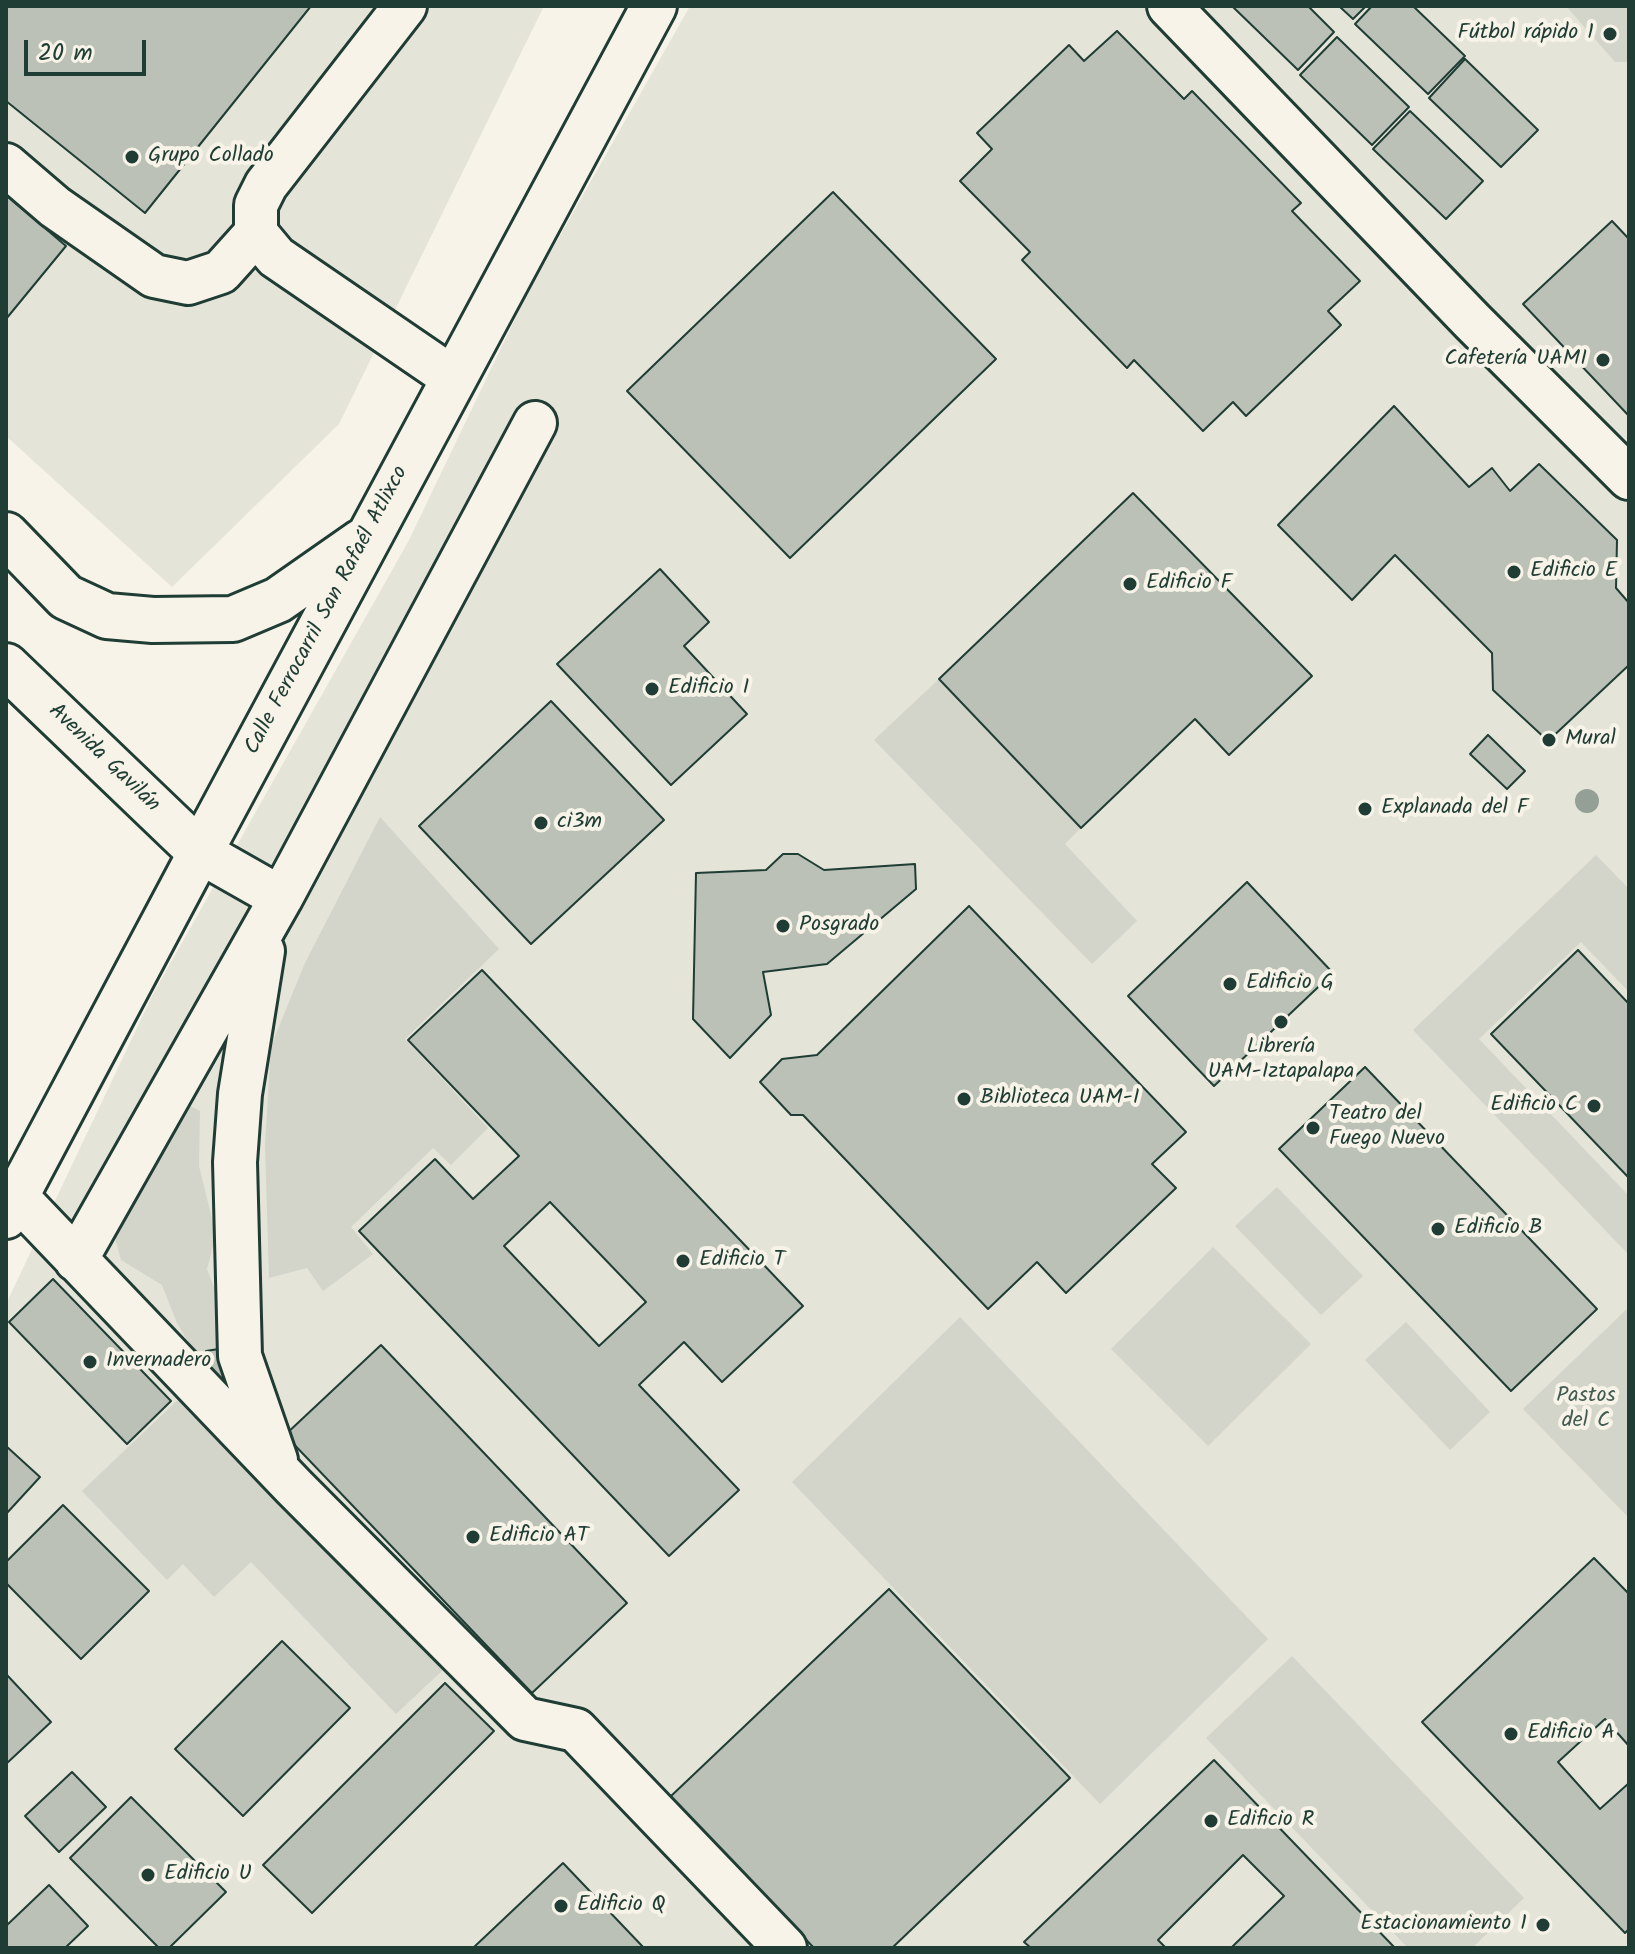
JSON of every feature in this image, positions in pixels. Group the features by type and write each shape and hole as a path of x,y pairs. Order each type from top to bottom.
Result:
{"main road":[{"name":"Calle Ferrocarril San Rafaél Atlixco","path":"200,852 654,6"},
{"path":"6,535 66,597 107,616 153,620 233,619 278,600 366,538"},
{"name":"Avenida Gavilán","path":"6,666 200,852"}],"street":[{"path":"405,6 266,185 256,205 256,233 276,257 453,378"},
{"path":"1169,6 1472,321 1629,478"},
{"path":"6,165 55,207 154,276 188,283 221,272 256,233"},
{"path":"76,1260 274,911 535,423"},
{"path":"200,852 274,911"},
{"name":"Calle Ferrocarril San Rafaél Atlixco","path":"11,1206 200,852"},
{"path":"274,911 240,1094 235,1162 240,1356 281,1473"},
{"path":"11,1206 76,1260 281,1473 525,1719 576,1730 785,1948"}],"shaded area":[{"path":"6,6 544,6 339,424 172,587 6,436"},
{"path":"690,6 1629,6 1629,1948 6,1948 6,1304 153,994 408,542 527,294"}],"green space":[{"name":"Fútbol rápido 1","path":"1566,6 1629,6 1629,62 1615,62"},
{"path":"939,679 1081,828 1065,844 1137,921 1092,964 874,740"},
{"path":"380,817 499,949 405,1039 488,1128 451,1165 433,1148 351,1227 373,1254 323,1291 307,1268 269,1278 265,1145 271,1046 305,963"},
{"path":"1596,855 1629,889 1629,992 1581,942 1479,1039 1629,1196 1629,1255 1413,1030"},
{"path":"188,1105 200,1111 199,1166 216,1235 207,1269 220,1303 230,1387 224,1389 201,1363 177,1323 162,1285 121,1260 114,1234"},
{"path":"1277,1187 1363,1276 1321,1315 1235,1226"},
{"path":"1213,1247 1311,1344 1208,1446 1111,1349"},
{"name":"Pastos del C","path":"1629,1307 1629,1518 1523,1409"},
{"path":"960,1317 1268,1639 1100,1804 792,1482"},
{"path":"1406,1322 1490,1412 1450,1450 1365,1360"},
{"path":"183,1395 444,1669 396,1714 251,1562 214,1597 183,1564 167,1580 82,1491"},
{"path":"1292,1656 1524,1898 1472,1948 1408,1948 1206,1738"}],"building":[{"name":"Grupo Collado","path":"6,6 311,6 145,213 6,101"},
{"path":"1232,6 1308,6 1334,32 1298,70"},
{"path":"1339,6 1366,6 1353,19"},
{"path":"1372,6 1413,6 1465,56 1428,94 1355,24"},
{"path":"1117,31 1184,99 1192,91 1301,203 1292,211 1360,281 1328,311 1341,325 1246,416 1233,402 1203,431 1134,360 1127,368 1022,260 1030,252 960,181 992,149 977,133 1069,45 1084,61"},
{"path":"1337,37 1409,107 1372,145 1300,75"},
{"path":"1465,59 1538,130 1501,167 1429,98"},
{"path":"1410,111 1483,181 1446,219 1373,149"},
{"path":"833,192 996,359 790,558 627,391"},
{"path":"6,195 66,246 6,319"},
{"name":"Cafetería UAMI","path":"1612,221 1629,239 1629,416 1523,304"},
{"name":"Edificio E","path":"1394,406 1469,487 1492,468 1510,491 1539,464 1617,540 1616,588 1629,603 1629,665 1548,741 1493,690 1492,653 1395,555 1352,600 1278,525"},
{"name":"Edificio F","path":"1133,493 1312,676 1229,755 1195,719 1081,828 939,679"},
{"name":"Edificio I","path":"660,569 709,622 684,646 747,714 671,785 557,664"},
{"name":"ci3m","path":"551,701 664,820 531,944 419,826"},
{"path":"1488,735 1525,771 1507,789 1470,754"},
{"name":"Posgrado","path":"783,854 798,854 824,870 915,864 916,889 827,964 763,972 771,1015 730,1058 693,1019 696,873 766,870"},
{"name":"Edificio G","path":"1247,882 1333,973 1214,1086 1128,996"},
{"name":"Biblioteca UAM-I","path":"969,906 1186,1132 1152,1164 1176,1188 1066,1293 1037,1262 988,1309 803,1115 791,1115 760,1082 782,1059 817,1055"},
{"name":"Edificio C","path":"1578,950 1629,1004 1629,1178 1491,1034"},
{"name":"Edificio T","path":"482,970 803,1306 722,1382 684,1342 639,1385 739,1490 669,1556 359,1231 435,1159 473,1199 519,1156 408,1040","holes":["550,1202 646,1302 599,1346 504,1246"]},
{"name":"Edificio B","path":"1365,1067 1597,1309 1511,1391 1279,1149"},
{"name":"Invernadero","path":"53,1279 171,1401 127,1444 9,1322"},
{"name":"Edificio AT","path":"381,1345 627,1603 532,1693 285,1435"},
{"path":"225,1348 230,1377 212,1381 206,1351"},
{"path":"6,1446 40,1477 6,1514"},
{"path":"63,1505 149,1591 81,1659 6,1583 6,1562"},
{"name":"Edificio A","path":"1594,1558 1629,1594 1629,1746 1605,1719 1558,1762 1600,1809 1629,1783 1629,1929 1625,1933 1422,1722"},
{"path":"889,1589 1070,1778 892,1948 814,1948 670,1797"},
{"path":"282,1641 350,1708 243,1816 175,1749"},
{"path":"6,1674 51,1722 6,1764"},
{"path":"445,1683 494,1731 312,1913 263,1865"},
{"name":"Edificio R","path":"1214,1760 1395,1948 1231,1948 1284,1896 1243,1855 1158,1940 1166,1948 1031,1948 1024,1942"},
{"path":"72,1772 106,1807 59,1852 25,1816"},
{"name":"Edificio U","path":"131,1797 226,1892 169,1948 159,1948 70,1858"},
{"name":"Edificio Q","path":"563,1863 644,1948 473,1948"},
{"path":"49,1885 88,1926 65,1948 6,1948 6,1926"}],"place":[{"name":"Fútbol rápido 1","path":"1610,34"},
{"name":"Grupo Collado","path":"132,157"},
{"name":"Cafetería UAMI","path":"1603,360"},
{"name":"Edificio E","path":"1514,572"},
{"name":"Edificio F","path":"1130,584"},
{"name":"Edificio I","path":"652,689"},
{"name":"Mural","path":"1549,740"},
{"name":"Explanada del F","path":"1365,809"},
{"name":"ci3m","path":"541,823"},
{"name":"Posgrado","path":"783,926"},
{"name":"Edificio G","path":"1230,984"},
{"name":"Librería UAM-Iztapalapa","path":"1281,1022"},
{"name":"Biblioteca UAM-I","path":"964,1099"},
{"name":"Edificio C","path":"1594,1106"},
{"name":"Teatro del Fuego Nuevo","path":"1313,1128"},
{"name":"Edificio B","path":"1438,1229"},
{"name":"Edificio T","path":"683,1261"},
{"name":"Invernadero","path":"90,1362"},
{"name":"Edificio AT","path":"473,1537"},
{"name":"Edificio A","path":"1511,1734"},
{"name":"Edificio R","path":"1211,1821"},
{"name":"Edificio U","path":"148,1875"},
{"name":"Edificio Q","path":"561,1906"},
{"name":"Estacionamiento 1","path":"1543,1925"}]}
